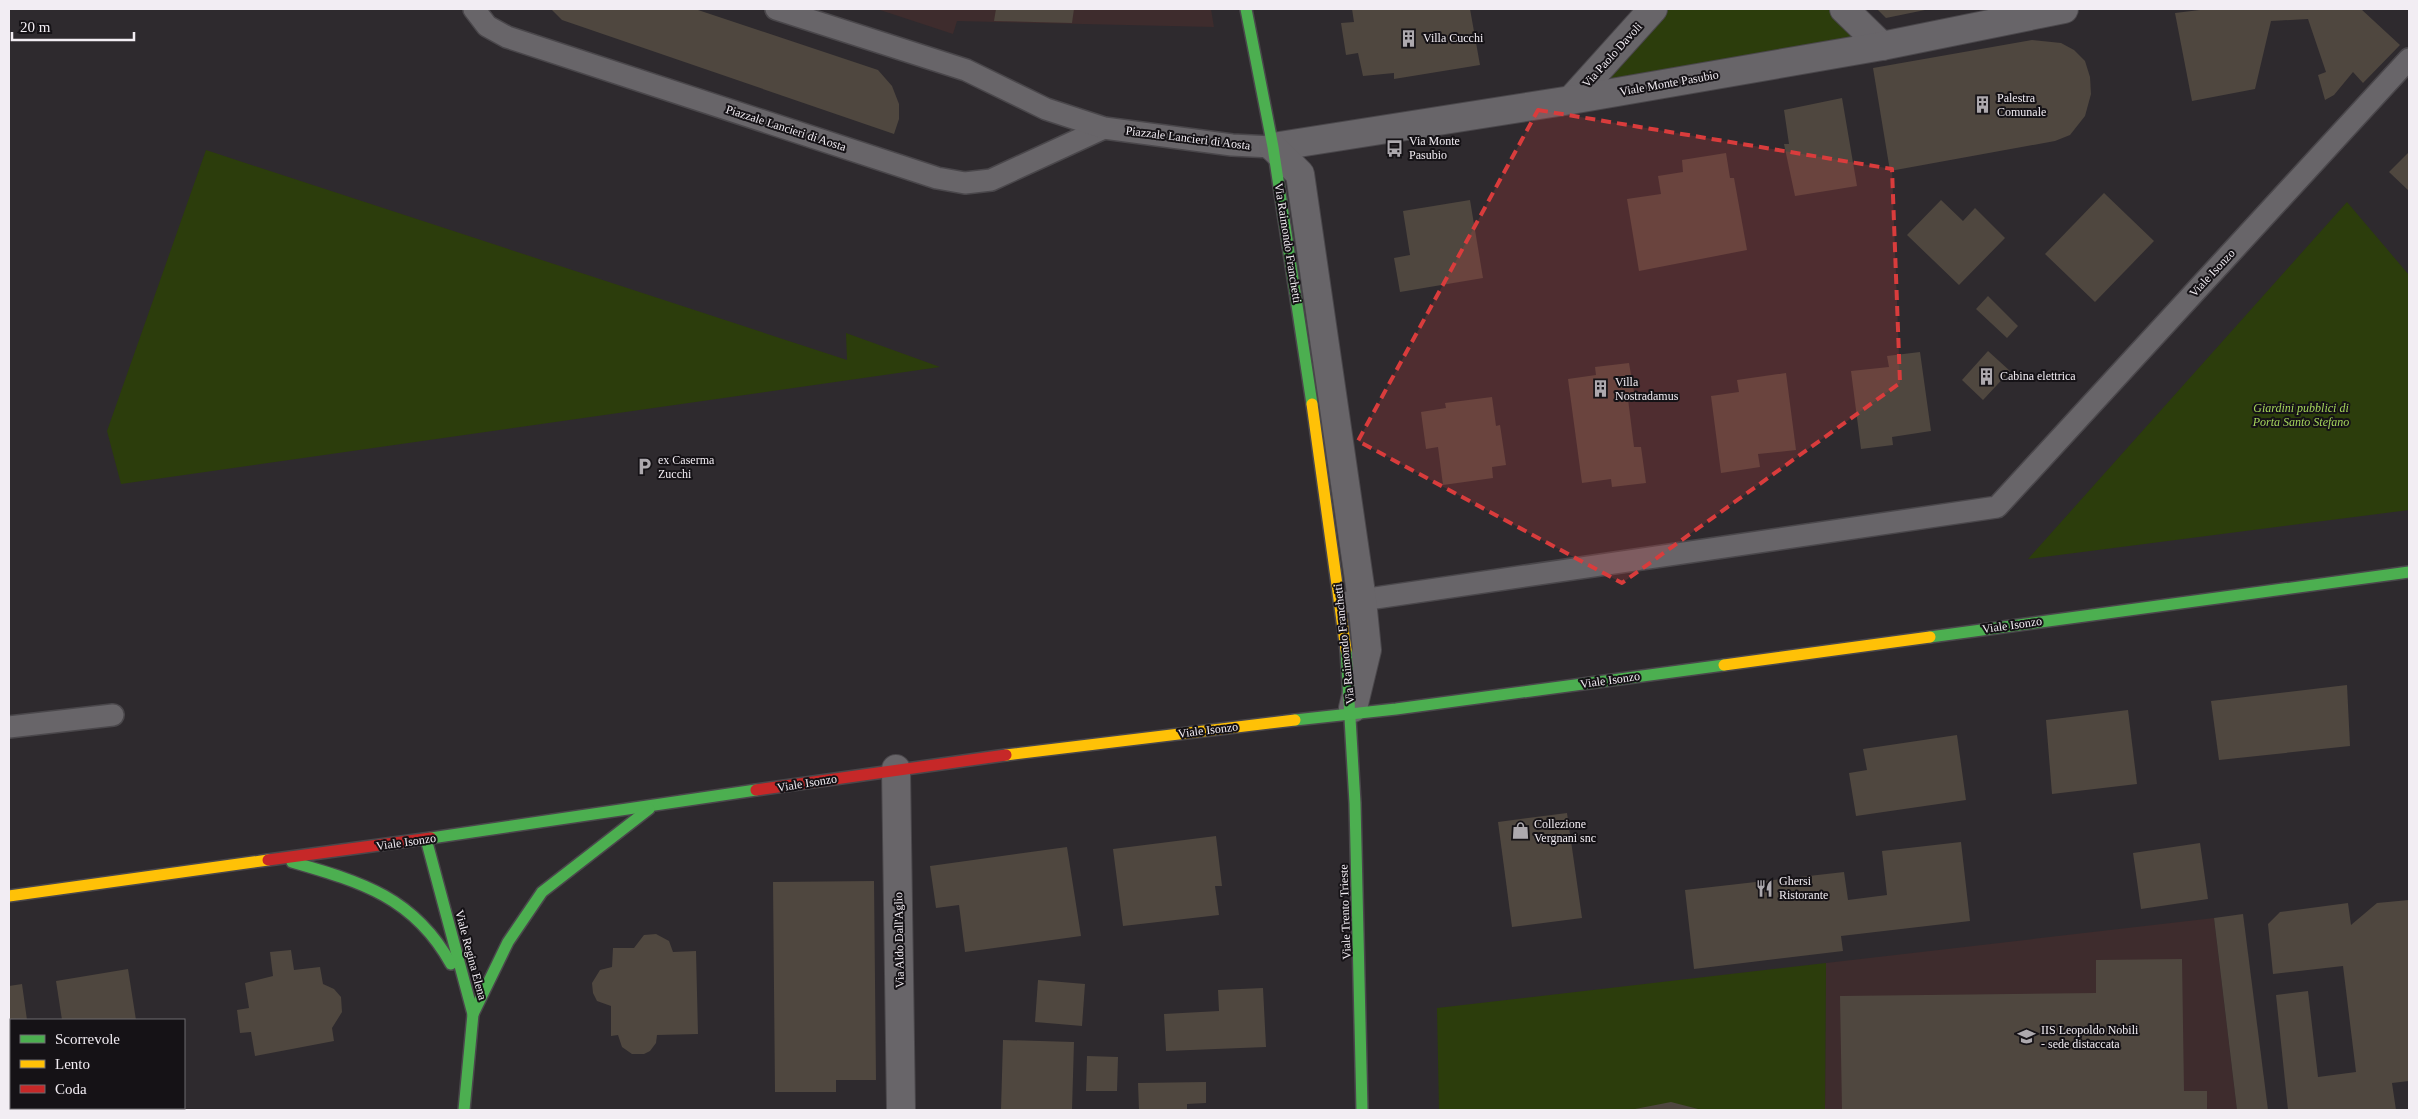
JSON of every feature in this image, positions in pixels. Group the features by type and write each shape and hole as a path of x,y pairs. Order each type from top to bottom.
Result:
{"main road":[{"path":"1246,9 1273,147"},
{"name":"Viale Isonzo","path":"9,896 651,807 896,769 1396,709 2409,572"},
{"name":"Viale Trento Trieste","path":"1352,713 1360,970 1362,1110"},
{"path":"473,1014 508,942 542,892 651,807"},
{"name":"Viale Regina Elena","path":"426,839 473,1014 464,1110"},
{"path":"284,859 348,879 390,897 427,927 449,960 473,1014"}],"street":[{"name":"Via Paolo Davoli","path":"1572,100 1653,9"},
{"path":"1844,9 1882,46"},
{"name":"Viale Monte Pasubio","path":"1273,147 1572,100 1882,46 2064,9"},
{"name":"Via Raimondo Franchetti","path":"1273,147 1300,174 1351,602 1367,650 1352,713"},
{"name":"Via Aldo Dall'Aglio","path":"896,769 901,1110"}],"lane":[{"name":"Piazzale Lancieri di Aosta","path":"474,9 487,26 507,36 937,178 965,182 991,180 1104,128"},
{"name":"Piazzale Lancieri di Aosta","path":"776,9 966,70 1046,110 1104,128 1232,145 1273,147"},
{"name":"Viale Isonzo","path":"1351,602 1997,507 2409,59"},
{"path":"9,727 113,715"}],"highlighted area":[{"path":"1538,110 1892,169 1900,383 1622,583 1358,441"}],"shaded area":[{"path":"877,9 1211,9 1214,27 957,21 953,34"},
{"name":"IIS Leopoldo Nobili - sede distaccata","path":"2214,918 2237,1110 1825,1110 1826,963"}],"green space":[{"path":"1653,9 1844,9 1882,46 1571,100"},
{"path":"206,150 847,360 846,333 940,367 121,484 107,431"},
{"name":"Giardini pubblici di Porta Santo Stefano","path":"2347,202 2409,275 2409,510 2028,559"},
{"path":"1826,963 1825,1110 1439,1110 1437,1008"}],"building":[{"path":"551,9 695,9 878,70 892,86 899,104 899,119 894,134 562,20"},
{"path":"996,9 1074,9 1072,23 994,21"},
{"name":"Villa Cucchi","path":"1352,9 1470,9 1480,65 1394,79 1394,73 1363,76 1358,53 1346,55 1341,23 1354,22"},
{"path":"1877,9 1924,9 1925,10 1886,18"},
{"path":"2208,9 2361,9 2400,45 2363,83 2353,72 2334,95 2325,100 2318,75 2326,72 2308,19 2271,21 2255,89 2192,101 2175,13"},
{"name":"Palestra Comunale","path":"2032,40 2061,43 2074,50 2085,61 2090,77 2091,94 2085,116 2070,135 2055,141 1890,171 1873,68"},
{"path":"1842,98 1857,186 1795,196 1784,144 1789,144 1784,110"},
{"path":"2409,152 2409,191 2389,172"},
{"path":"1726,153 1730,178 1734,178 1747,250 1639,271 1627,199 1661,194 1658,176 1683,172 1682,160"},
{"path":"2104,193 2154,241 2095,302 2045,254"},
{"path":"1470,200 1483,278 1400,292 1394,258 1410,255 1403,211"},
{"path":"1941,200 1963,221 1975,208 2005,238 1959,285 1907,235"},
{"path":"1988,296 2018,326 2007,338 1976,309"},
{"name":"Cabina elettrica","path":"1988,351 2010,371 1983,400 1962,380"},
{"path":"1920,352 1931,431 1892,437 1893,445 1861,449 1851,371 1889,367 1887,356"},
{"path":"1629,363 1635,398 1628,399 1634,447 1641,447 1646,483 1612,487 1611,479 1582,483 1568,379 1596,375 1595,367"},
{"path":"1786,373 1796,450 1758,454 1760,467 1721,473 1711,396 1739,392 1737,380"},
{"path":"1492,397 1496,426 1500,425 1506,465 1492,467 1493,478 1443,485 1438,447 1426,449 1421,412 1446,408 1445,403"},
{"path":"2347,685 2350,746 2219,760 2211,701"},
{"path":"2128,710 2137,784 2052,794 2046,720"},
{"path":"1957,735 1966,800 1856,816 1849,773 1867,770 1863,749"},
{"path":"1567,813 1582,918 1512,927 1498,822"},
{"path":"1216,836 1222,886 1215,886 1219,915 1123,926 1113,849"},
{"path":"1961,842 1970,921 1841,936 1843,951 1694,969 1685,890 1844,872 1848,900 1887,895 1882,851"},
{"path":"2200,843 2208,899 2141,909 2133,853"},
{"path":"1067,847 1081,936 965,952 959,905 936,908 930,866"},
{"path":"874,881 876,1080 836,1080 836,1092 775,1092 773,882"},
{"path":"2409,900 2409,1081 2392,1083 2396,1110 2288,1110 2276,995 2308,991 2318,1077 2356,1072 2343,966 2273,974 2268,924 2280,912 2348,903 2351,925 2377,903"},
{"path":"2243,914 2268,1110 2237,1110 2214,918"},
{"path":"656,934 669,941 673,952 696,951 698,1034 657,1035 656,1043 650,1051 644,1054 632,1054 622,1047 618,1035 611,1036 611,1006 597,1001 593,993 592,983 600,970 612,967 613,948 634,948 644,935"},
{"path":"291,950 294,970 320,967 323,984 334,989 341,997 342,1012 332,1028 334,1041 255,1056 251,1032 240,1033 237,1010 249,1008 245,983 273,976 270,952"},
{"name":"IIS Leopoldo Nobili - sede distaccata","path":"2182,959 2184,1091 2207,1091 2207,1110 1842,1110 1840,996 2096,993 2096,960"},
{"path":"128,969 136,1019 62,1019 56,981"},
{"path":"1038,980 1085,984 1082,1026 1035,1022"},
{"path":"22,984 27,1019 10,1019 10,1109 29,1110 9,1110 9,986"},
{"path":"1263,988 1266,1047 1166,1051 1164,1014 1219,1011 1218,990"},
{"path":"1003,1040 1074,1042 1072,1110 1001,1110"},
{"path":"1087,1056 1118,1057 1117,1091 1086,1091"},
{"path":"1206,1082 1206,1103 1187,1104 1187,1110 1139,1110 1138,1083"},
{"path":"1671,1102 1702,1110 1635,1110 1635,1109"}],"traffic: fast":[{"path":"1246,9 1273,147 1312,404"},
{"path":"1930,637 2409,572"},
{"path":"1346,650 1355,803 1362,1110"},
{"path":"1295,720 1396,709 1724,665"},
{"path":"431,838 756,790"},
{"path":"473,1014 508,942 542,892 649,809"},
{"path":"426,839 473,1014 464,1110"},
{"path":"292,862 341,877 384,895 420,923 436,941 451,964"}],"traffic: slow":[{"path":"1312,404 1346,650"},
{"path":"1724,665 1930,637"},
{"path":"1006,755 1295,720"},
{"path":"9,896 268,860"}],"traffic: jam":[{"path":"756,790 1006,755"},
{"path":"268,860 431,838"}],"place":[{"name":"Villa Cucchi","path":"1409,38"},
{"name":"Palestra Comunale","path":"1983,105"},
{"name":"Via Monte Pasubio","path":"1395,148"},
{"name":"Cabina elettrica","path":"1986,376"},
{"name":"Villa Nostradamus","path":"1601,389"},
{"name":"ex Caserma Zucchi","path":"644,467"},
{"name":"Collezione Vergnani snc","path":"1520,831"},
{"name":"Ghersi Ristorante","path":"1765,888"},
{"name":"IIS Leopoldo Nobili - sede distaccata","path":"2027,1037"}]}
